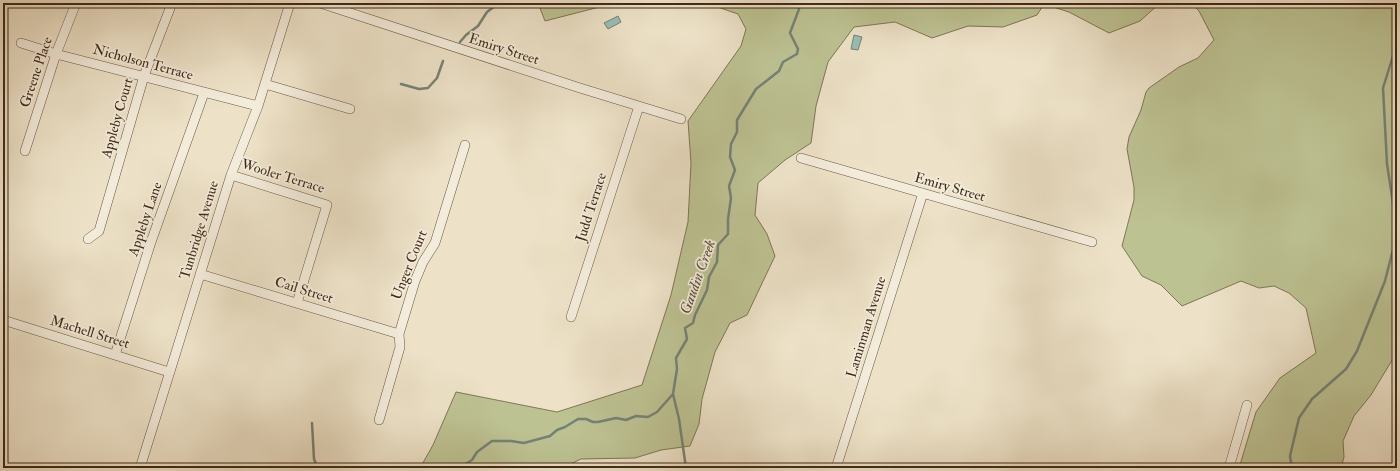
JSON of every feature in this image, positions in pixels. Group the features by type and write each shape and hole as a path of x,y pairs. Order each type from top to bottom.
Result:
{"street":[{"name":"Greene Place","path":"25,151 56,54 76,3"},
{"name":"Appleby Court","path":"88,239 99,231 144,76 172,3"},
{"name":"Tunbridge Avenue","path":"140,468 231,175 258,106 290,3"},
{"name":"Emiry Street","path":"320,3 681,119"},
{"name":"Nicholson Terrace","path":"21,43 56,54 258,106"},
{"path":"265,84 350,110"},
{"name":"Appleby Lane","path":"115,355 151,242 204,93"},
{"name":"Judd Terrace","path":"571,317 639,106"},
{"name":"Unger Court","path":"379,420 400,347 399,334 415,281 423,262 435,243 465,145"},
{"name":"Emiry Street","path":"801,158 1092,242"},
{"name":"Wooler Terrace","path":"231,175 327,204 297,302"},
{"name":"Laminman Avenue","path":"836,468 923,193"},
{"name":"Cail Street","path":"200,274 399,334"},
{"name":"Machell Street","path":"3,320 169,372"},
{"path":"1228,468 1247,405"}],"green space":[{"path":"538,3 615,3 545,21"},
{"path":"706,3 1160,3 1140,21 1109,33 1069,12 1044,4 1037,15 1003,27 968,26 932,38 895,22 854,27 828,62 816,106 811,143 785,160 758,183 755,215 767,234 775,256 747,315 730,323 715,352 702,399 699,424 690,446 661,450 635,458 581,459 562,468 420,468 433,445 456,392 557,412 642,385 671,295 688,222 691,163 688,121 741,46 746,29 738,14"},
{"path":"1191,3 1397,3 1397,352 1371,395 1354,416 1343,441 1344,457 1341,468 1239,468 1256,412 1280,378 1316,353 1306,308 1289,293 1274,286 1259,288 1241,281 1182,306 1161,285 1142,276 1122,246 1134,200 1134,187 1127,149 1129,137 1141,110 1146,92 1149,88 1179,67 1198,58 1214,40 1199,11"}],"water":[{"path":"618,16 621,22 608,29 604,23"},
{"path":"854,35 862,37 858,50 851,49"}],"waterway":[{"path":"460,42 466,35 478,26 487,12 499,3"},
{"name":"Gaudin Creek","path":"459,468 472,460 477,452 492,441 524,443 550,436 557,430 578,419 598,422 616,418 626,420 636,416 648,417 657,412 673,394 677,369 676,358 687,339 685,328 693,323 695,315 707,290 709,277 717,262 718,245 728,234 728,219 731,198 729,186 735,170 730,157 731,144 737,132 737,120 756,89 779,71 783,62 797,54 798,49 790,33 799,9 798,3"},
{"path":"1397,43 1383,88 1387,164 1397,229"},
{"path":"401,84 419,89 428,88 437,78 443,61"},
{"path":"1292,468 1290,456 1299,418 1312,399 1346,369 1357,351 1385,281 1397,234"},
{"path":"673,394 679,419 686,468"},
{"path":"312,423 314,459 316,464 321,468"},
{"path":"285,468 291,466 309,468"}]}
